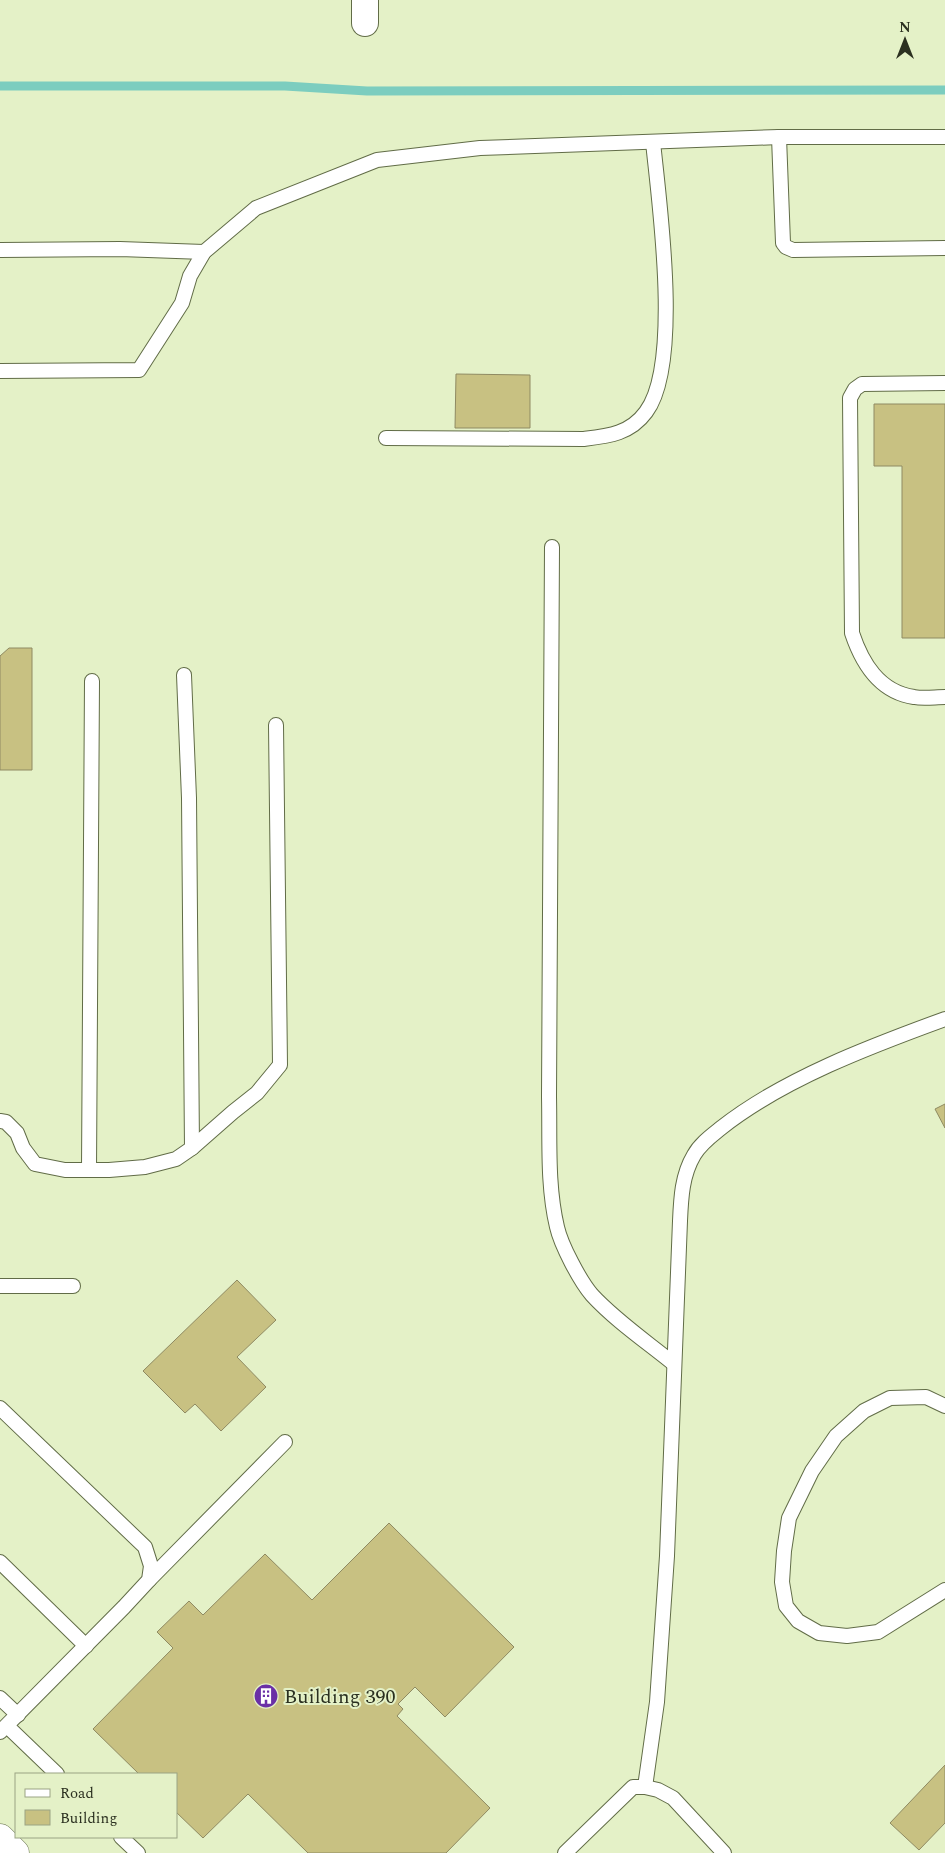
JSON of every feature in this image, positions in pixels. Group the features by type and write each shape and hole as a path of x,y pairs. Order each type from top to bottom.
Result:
{"street":[{"path":"0,1838 15,1853"}],"lane":[{"path":"0,371 139,370 182,303 190,276 204,252 256,208 377,160 480,148 779,137 945,137"},
{"path":"779,137 783,242 786,247 793,250 945,248"},
{"path":"386,438 582,439 609,436 629,429 647,412 658,387 663,361 666,322 660,213 653,142"},
{"path":"0,250 120,249 204,252"},
{"path":"945,383 862,384 855,389 850,398 850,408 852,633 859,654 869,671 881,682 896,692 913,697 945,697"},
{"path":"552,547 549,1097 551,1185 557,1229 574,1269 591,1294 674,1364"},
{"path":"184,675 189,798 192,1148"},
{"path":"89,1170 92,681"},
{"path":"0,1122 6,1122 17,1134 23,1148 35,1164 65,1170 146,1168 176,1159 192,1148 257,1093 280,1066 276,725"},
{"path":"645,1788 657,1702 665,1585 681,1196 684,1174 694,1153 709,1138 738,1115 822,1068 945,1019"},
{"path":"0,1286 73,1286"},
{"path":"945,1406 926,1397 890,1398 864,1411 836,1436 812,1471 789,1518 782,1582 786,1606 798,1621 819,1633 847,1636 878,1632 945,1590"},
{"path":"0,1408 145,1547 151,1566 149,1580"},
{"path":"56,1773 3,1729 285,1442"},
{"path":"0,1562 86,1646"},
{"path":"0,1698 18,1715"},
{"path":"565,1853 633,1788 658,1790 673,1798 724,1853"},
{"path":"122,1838 138,1853"}],"building":[{"path":"456,374 530,375 530,428 455,428"},
{"path":"874,404 945,404 945,638 902,638 902,466 874,466"},
{"path":"9,648 32,648 32,770 0,770 0,656"},
{"path":"945,1104 945,1128 935,1109"},
{"path":"237,1280 276,1320 237,1357 266,1387 221,1431 195,1404 185,1413 143,1371"},
{"name":"Building 390","path":"389,1523 514,1647 445,1717 415,1687 398,1704 403,1709 397,1716 490,1808 446,1853 308,1853 248,1794 203,1838 178,1814 178,1773 138,1773 93,1729 173,1648 157,1632 189,1601 203,1615 265,1554 312,1600"},
{"path":"945,1765 945,1823 919,1850 890,1823"}],"waterway":[{"path":"0,86 285,86 367,91 945,90"}],"place":[{"name":"Building 390","path":"266,1696"}]}
